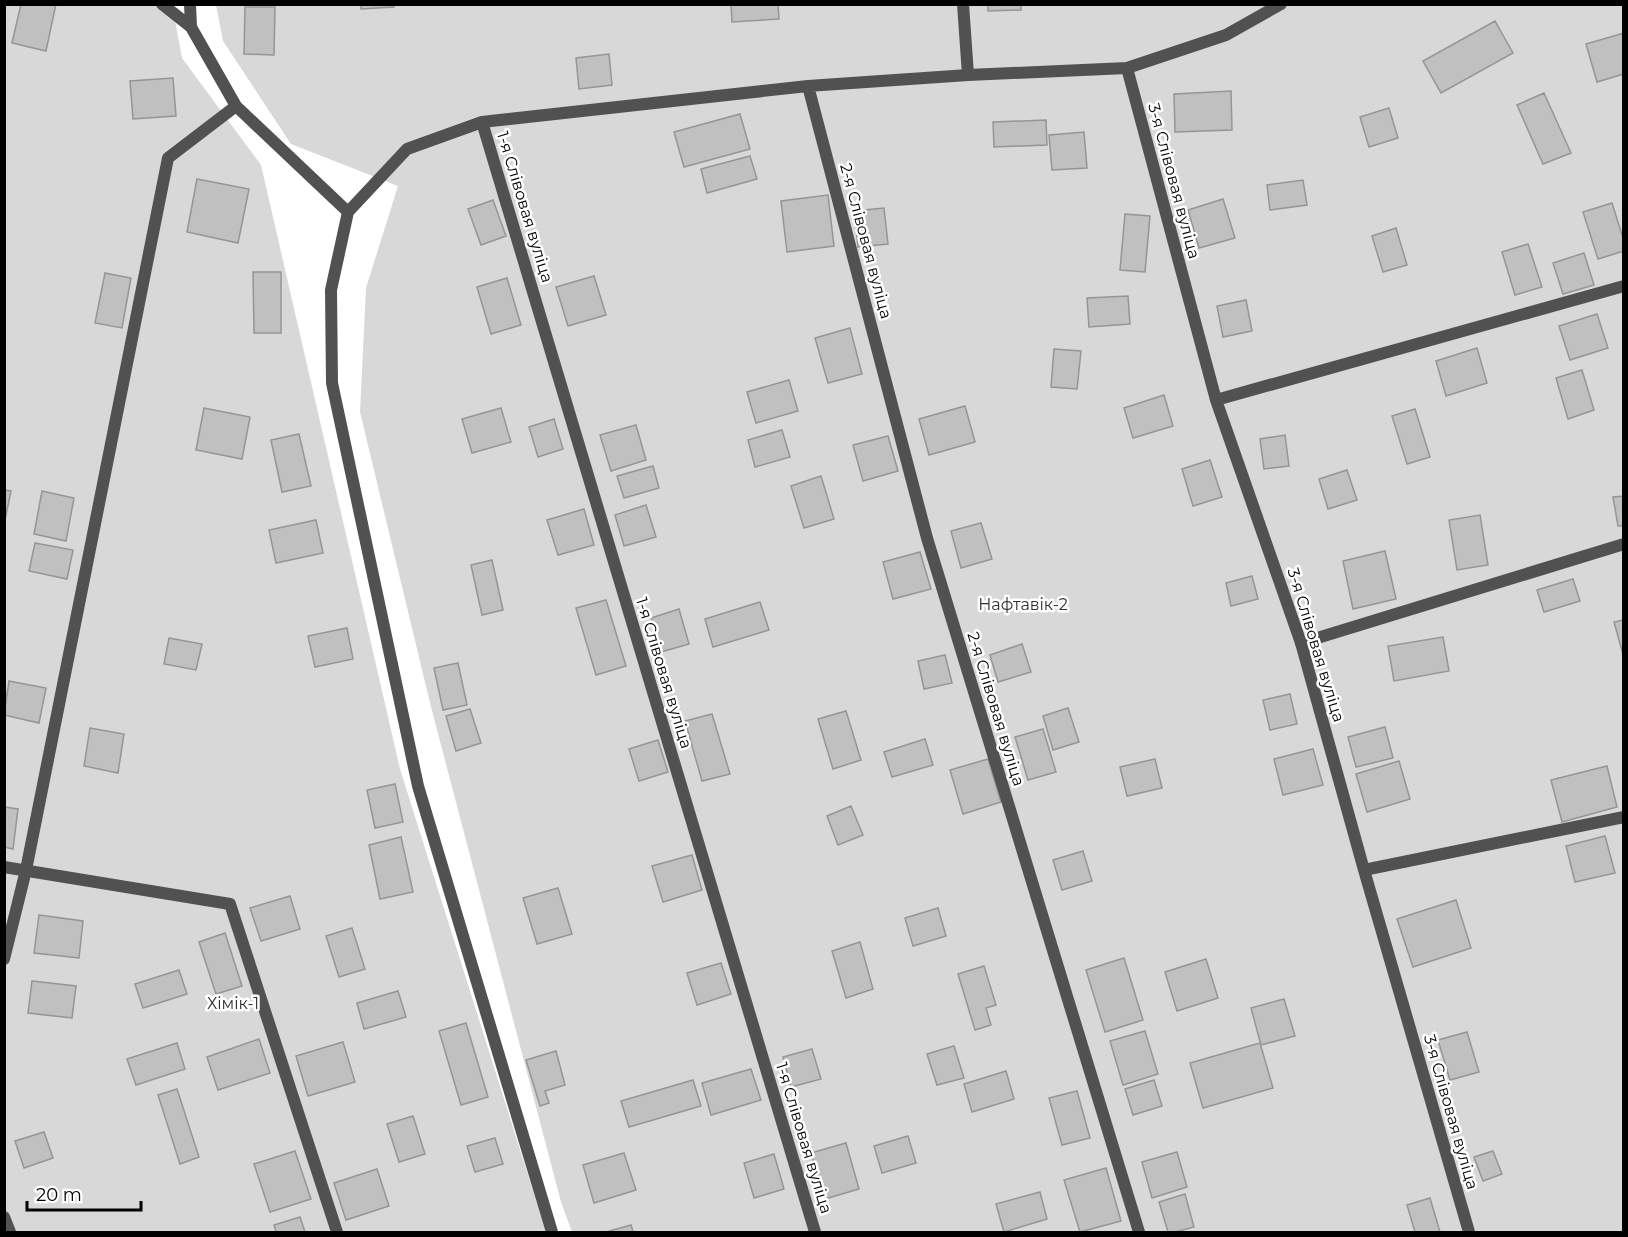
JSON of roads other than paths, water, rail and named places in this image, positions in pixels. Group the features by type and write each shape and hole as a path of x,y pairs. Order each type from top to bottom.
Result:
{"street":[{"path":"162,4 191,27 236,106 348,212"},
{"path":"189,4 191,27"},
{"path":"963,4 968,75"},
{"path":"552,1233 418,786 332,383 331,290 348,212 407,149 482,122 808,86 968,75 1127,68 1226,35 1281,4"},
{"name":"3-я Слівовая вуліца","path":"1127,68 1216,400 1301,643 1469,1233"},
{"name":"2-я Слівовая вуліца","path":"808,86 927,538 1139,1233"},
{"path":"4,959 26,870 168,158 236,106"},
{"name":"1-я Слівовая вуліца","path":"482,122 815,1233"},
{"path":"1216,400 1623,286"},
{"path":"1301,643 1623,544"},
{"path":"1364,870 1623,817"},
{"path":"4,867 230,904 337,1233"},
{"path":"4,1217 10,1233"}],"park label":[{"name":"Нафтавік-2","path":"1023,604"},
{"name":"Хімік-1","path":"233,1003"}]}
